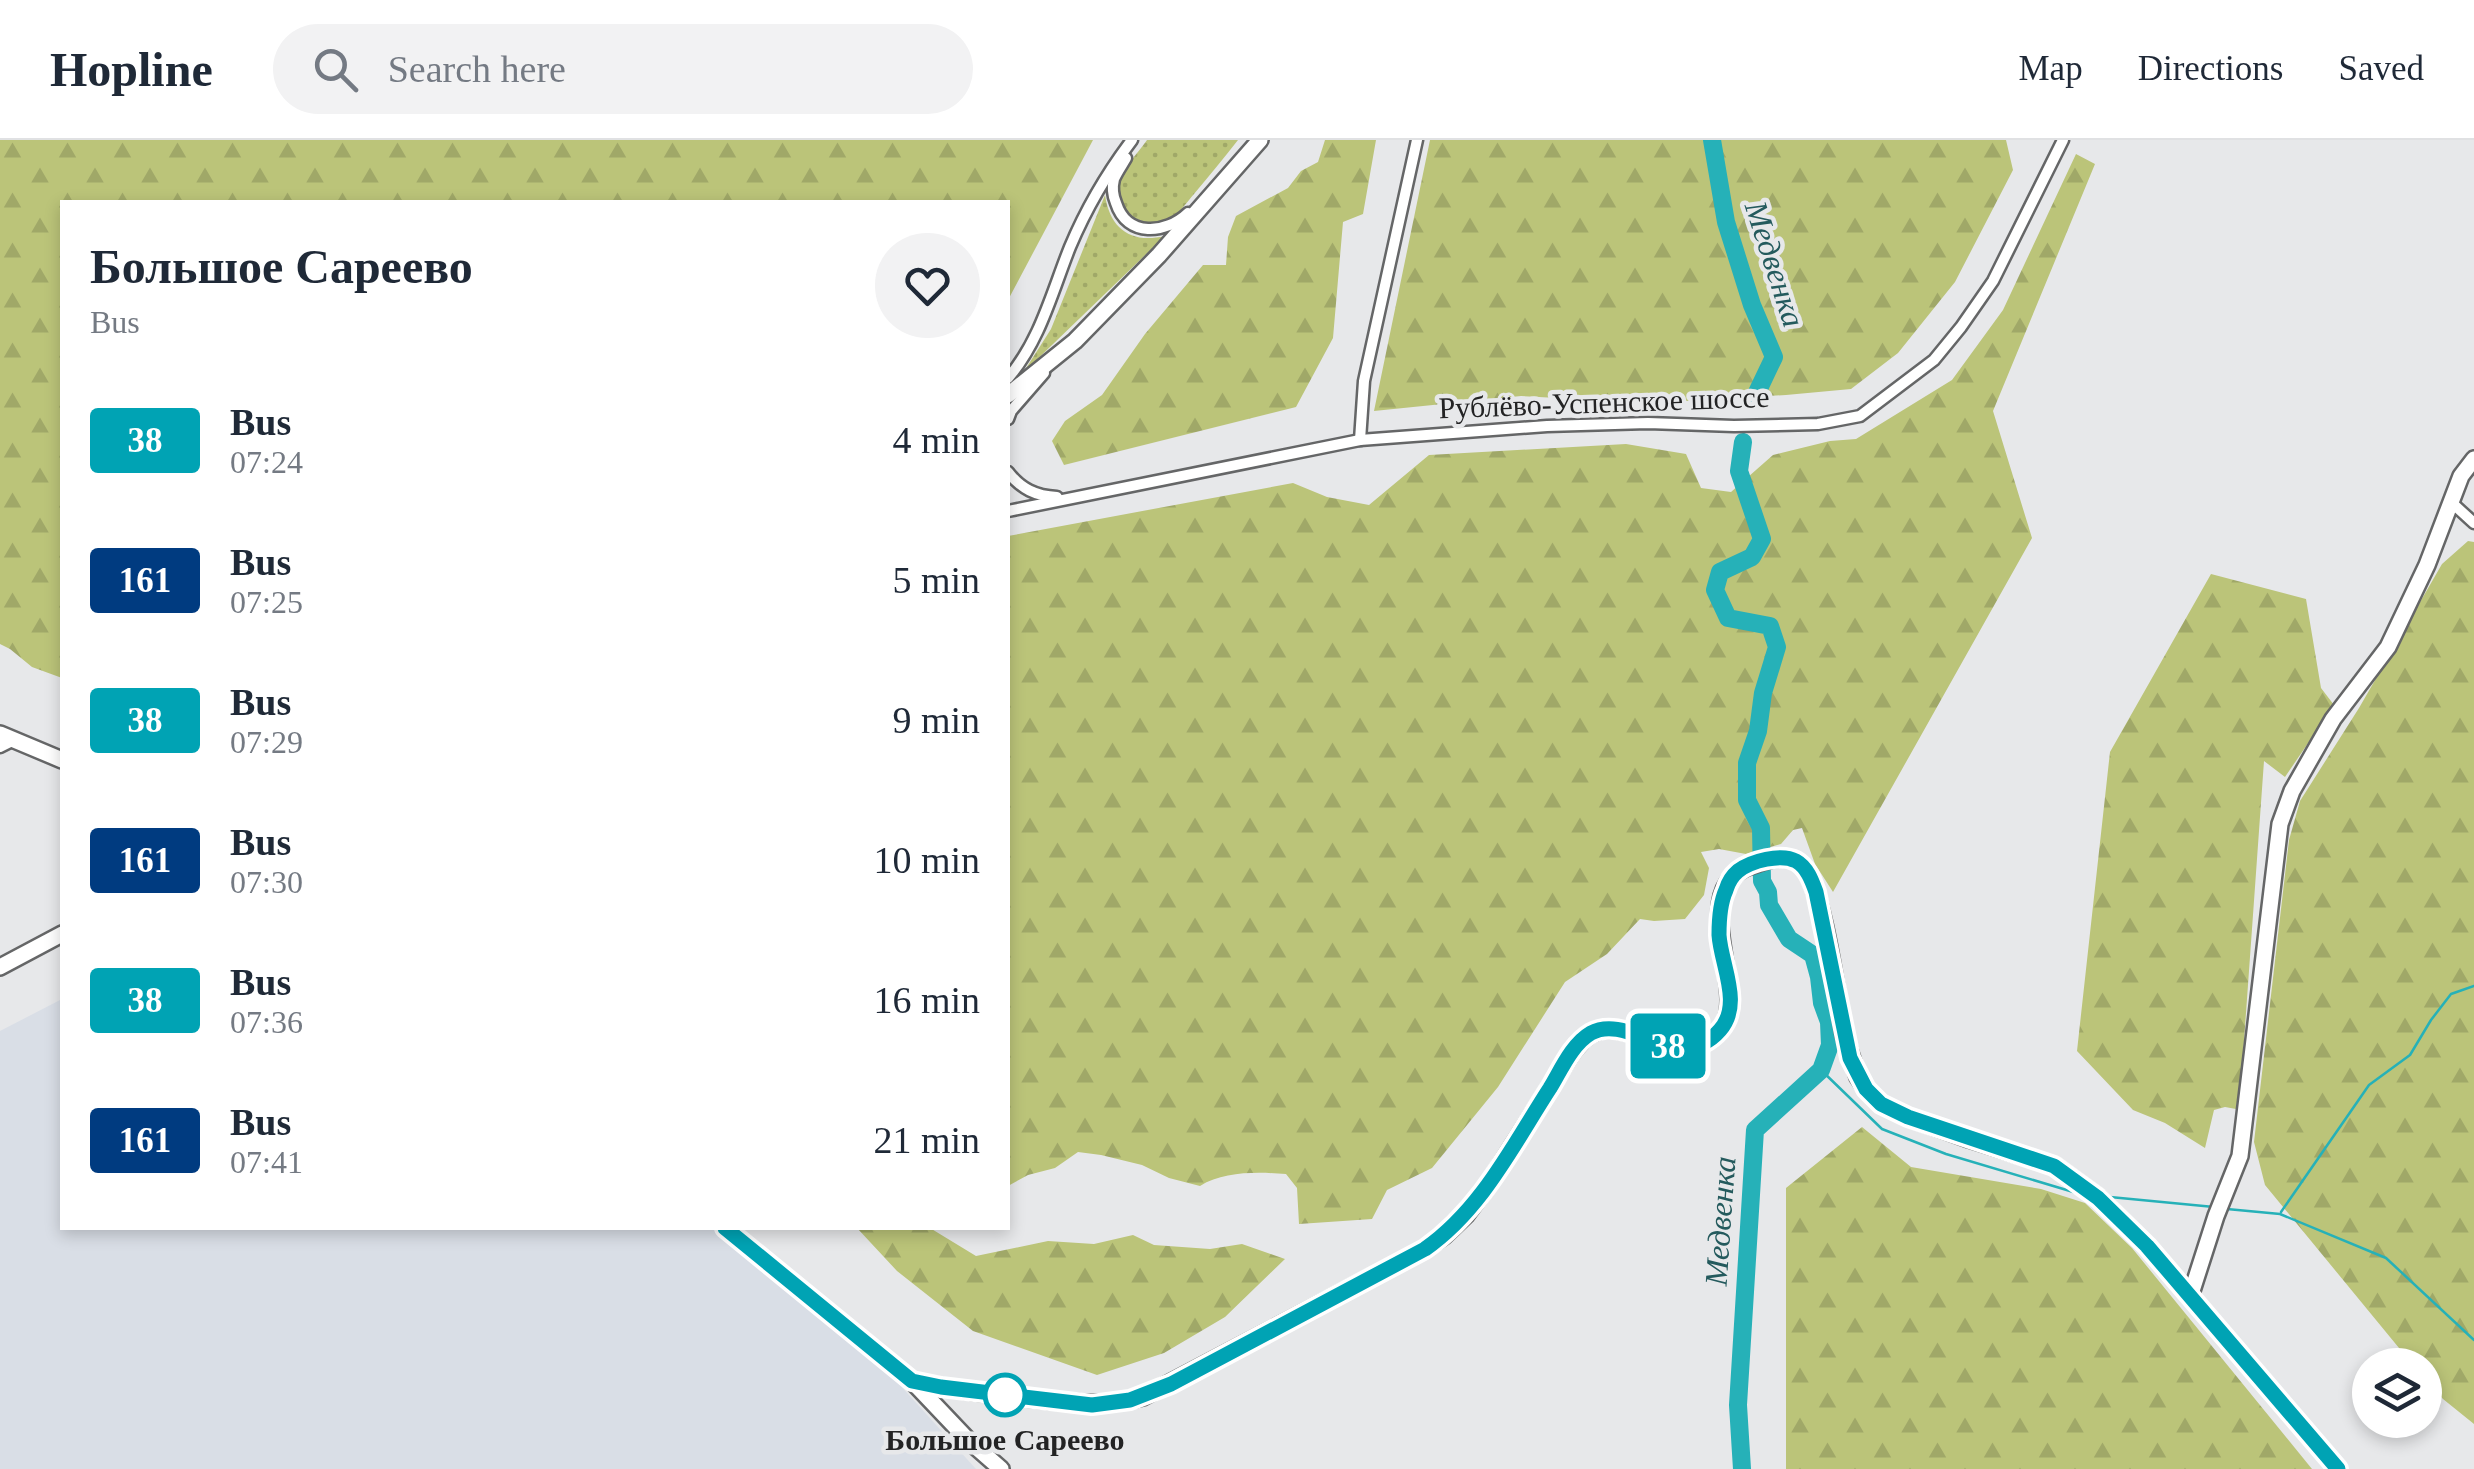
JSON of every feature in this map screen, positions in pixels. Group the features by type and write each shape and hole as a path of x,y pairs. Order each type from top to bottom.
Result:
{"main road":[{"path":"1010,393 1064,351 1159,255 1260,140"},
{"path":"2190,1297 2240,1156 2280,824 2292,791 2333,720 2388,647 2428,565 2461,476 2474,459"},
{"path":"5,740 60,759"},
{"path":"912,1381 1092,1405 1130,1400 1171,1384 1425,1249 1466,1215 1571,1054 1591,1033 1604,1028 1620,1030 1666,1046 1686,1047 1721,1030 1730,1003 1719,935 1727,886 1735,874 1748,866 1778,857 1798,862 1816,892 1847,1046 1866,1089 1881,1104 1908,1117 2054,1166 2098,1198 2123,1220 2338,1469"},
{"path":"0,967 60,935"},
{"path":"727,1230 912,1381 1001,1469"}],"street":[{"path":"1134,140 1115,177 1114,194 1124,218 1144,229 1173,225 1243,161"},
{"path":"1010,375 1036,335 1091,203 1134,140"},
{"path":"1360,440 1364,381 1417,140"},
{"name":"Рублёво-Успенское шоссе","path":"1010,511 1360,440 1547,426 1818,424 1860,416 1934,360 1962,328 1993,281 2062,140"},
{"path":"1010,411 1064,351"},
{"path":"1010,474 1022,488 1042,496 1068,498"},
{"path":"2450,502 2474,523"}],"shaded area":[{"path":"60,1000 60,1230 714,1230 879,1362 976,1469 0,1469 0,1031"}],"green space":[{"path":"0,140 1093,140 1010,296 1010,200 60,200 60,677 32,667 0,644"},
{"path":"1147,140 1238,140 1179,212 1154,223 1128,213 1119,197 1123,174"},
{"path":"1325,140 1376,140 1363,214 1343,222 1333,338 1296,407 1064,465 1052,441 1065,421 1102,395 1145,334 1203,265 1226,265 1228,237 1236,216 1288,188 1301,171 1318,162"},
{"path":"1430,140 2006,140 2013,170 1955,282 1898,353 1851,389 1653,403 1521,396 1374,411"},
{"path":"2076,154 2095,164 1993,411 2032,538 1833,892 1815,864 1802,828 1793,830 1781,844 1746,854 1719,849 1701,852 1709,868 1704,895 1685,919 1640,919 1607,954 1565,982 1498,1087 1432,1168 1387,1190 1372,1219 1299,1224 1297,1188 1286,1174 1230,1175 1200,1186 1169,1178 1142,1165 1078,1152 1055,1168 1010,1185 1010,536 1293,483 1327,497 1369,505 1429,455 1626,444 1686,454 1701,488 1731,492 1773,455 1856,439 1952,380 2003,310"},
{"path":"1105,195 1112,217 1124,231 1142,238 1165,236 1023,373 1051,329"},
{"path":"2468,541 2474,542 2474,1424 2442,1398 2442,1348 2399,1348 2265,1185 2254,1142 2289,840 2300,801 2442,564"},
{"path":"2211,574 2306,599 2321,688 2334,705 2285,777 2264,761 2236,1109 2214,1110 2205,1148 2165,1123 2133,1110 2077,1051 2110,752"},
{"path":"1862,1127 1911,1167 2041,1189 2085,1203 2132,1248 2312,1469 1786,1469 1786,1188"},
{"path":"859,1230 933,1230 976,1256 1048,1241 1094,1244 1133,1235 1154,1245 1210,1249 1242,1244 1285,1259 1225,1317 1164,1353 1097,1375 973,1331 897,1271"}],"waterway":[{"name":"Медвенка","path":"1712,140 1726,222 1752,305 1774,357 1753,401"},
{"name":"Медвенка","path":"1742,1469 1738,1405 1755,1130 1821,1070 1830,1045 1829,1022 1813,955 1789,939 1769,905 1762,881 1761,828 1747,800 1747,763 1777,647 1770,626 1728,618 1715,590 1720,572 1752,557 1762,539 1739,471 1743,442"},
{"path":"2281,1212 2369,1085 2410,1055 2451,994 2474,986"},
{"path":"1821,1070 1882,1129 1946,1154 2080,1194"},
{"path":"2110,1197 2214,1207"},
{"path":"2227,1209 2280,1214 2386,1258 2474,1340"}],"bus line":[{"name":"38","path":"728,1230 912,1381 1092,1405 1142,1397 1444,1236 1486,1188 1571,1054 1591,1033 1604,1028 1620,1030 1666,1046 1686,1047 1721,1030 1730,1003 1719,935 1727,886 1735,874 1748,866 1788,858 1804,868 1816,892 1844,1035 1850,1058 1866,1089 1881,1104 1908,1117 2054,1166 2098,1198 2147,1246 2338,1469"}],"place":[{"name":"Большое Сареево","path":"1005,1395"}]}
